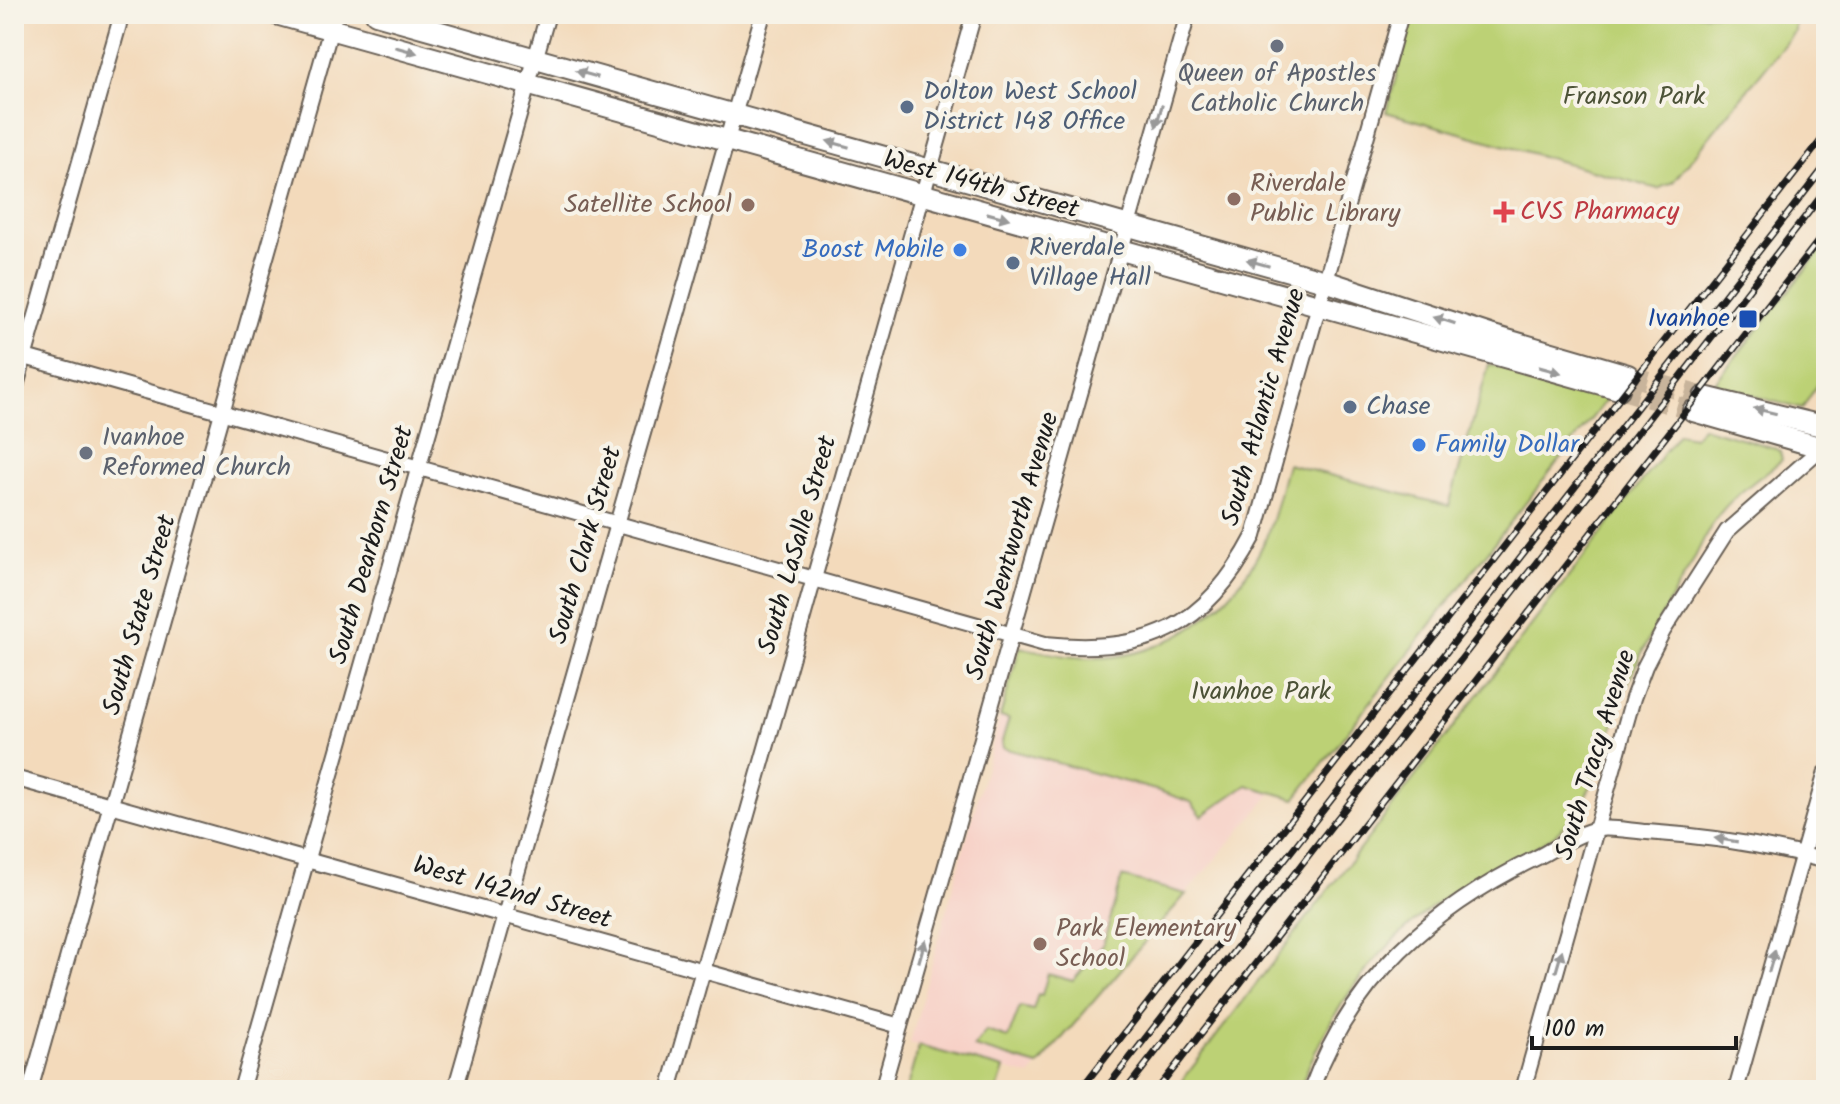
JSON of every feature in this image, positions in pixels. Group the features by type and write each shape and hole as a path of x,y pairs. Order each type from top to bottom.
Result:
{"street":[{"path":"14,393 19,356 122,14"},
{"name":"West 144th Street","path":"276,14 333,22 528,85 1318,307 1485,343 1623,382"},
{"name":"West 144th Street","path":"376,14 1325,281 1485,343"},
{"name":"South Dearborn Street","path":"241,1090 548,14"},
{"name":"South Clark Street","path":"455,1090 763,14"},
{"name":"South LaSalle Street","path":"669,1090 974,14"},
{"name":"South Wentworth Avenue","path":"882,1090 1188,14"},
{"name":"South Atlantic Avenue","path":"19,356 1012,636 1070,647 1111,646 1171,630 1196,614 1233,573 1254,536 1401,14"},
{"name":"South State Street","path":"30,1090 333,22"},
{"path":"1824,447 1698,404 1826,427"},
{"name":"South Tracy Avenue","path":"1523,1090 1633,698 1645,666 1663,631 1727,531 1824,447"},
{"path":"1736,1090 1826,772"},
{"name":"West 142nd Street","path":"14,778 900,1026"},
{"path":"1311,1090 1335,1037 1355,1003 1392,957 1414,936 1468,894 1597,829 1690,835 1826,861"}],"shaded area":[{"name":"Park Elementary School","path":"1000,717 1273,792 1030,1076 910,1043"}],"green space":[{"name":"Franson Park","path":"1414,14 1795,14 1795,31 1673,182 1658,189 1386,112"},
{"path":"1826,244 1826,332 1822,340 1825,372 1802,409 1713,385"},
{"name":"Ivanhoe Park","path":"1489,364 1609,396 1295,799 1247,785 1202,816 1191,802 1159,791 1003,748 1009,719 1000,717 1020,647 1074,657 1120,656 1147,649 1196,624 1236,587 1252,564 1269,531 1287,464 1449,506"},
{"path":"1702,427 1775,448 1782,460 1735,498 1709,529 1639,658 1595,778 1566,824 1546,840 1447,896 1392,942 1348,995 1313,1056 1299,1090 1175,1090 1678,434 1694,437"},
{"path":"1122,877 1186,894 1038,1066 974,1047 986,1031 1008,1038 1020,1007 1033,1010 1038,994 1042,995 1048,974 1073,981 1103,945"},
{"path":"919,1046 1004,1069 997,1090 906,1090"}],"tunnel":[{"path":"1628,375 1704,397"},
{"path":"1619,389 1693,411"}],"railway":[{"path":"1080,1090 1826,134"},
{"path":"1105,1090 1826,165"},
{"path":"1126,1090 1826,190"},
{"path":"1157,1090 1826,231"}],"place":[{"name":"Queen of Apostles Catholic Church","path":"1277,46"},
{"name":"Dolton West School District 148 Office","path":"907,107"},
{"name":"Riverdale Public Library","path":"1234,199"},
{"name":"Satellite School","path":"748,205"},
{"name":"CVS Pharmacy","path":"1504,212"},
{"name":"Boost Mobile","path":"960,250"},
{"name":"Riverdale Village Hall","path":"1013,263"},
{"name":"Ivanhoe","path":"1748,319"},
{"name":"Chase","path":"1350,407"},
{"name":"Family Dollar","path":"1419,445"},
{"name":"Ivanhoe Reformed Church","path":"86,453"},
{"name":"Park Elementary School","path":"1040,944"}]}
